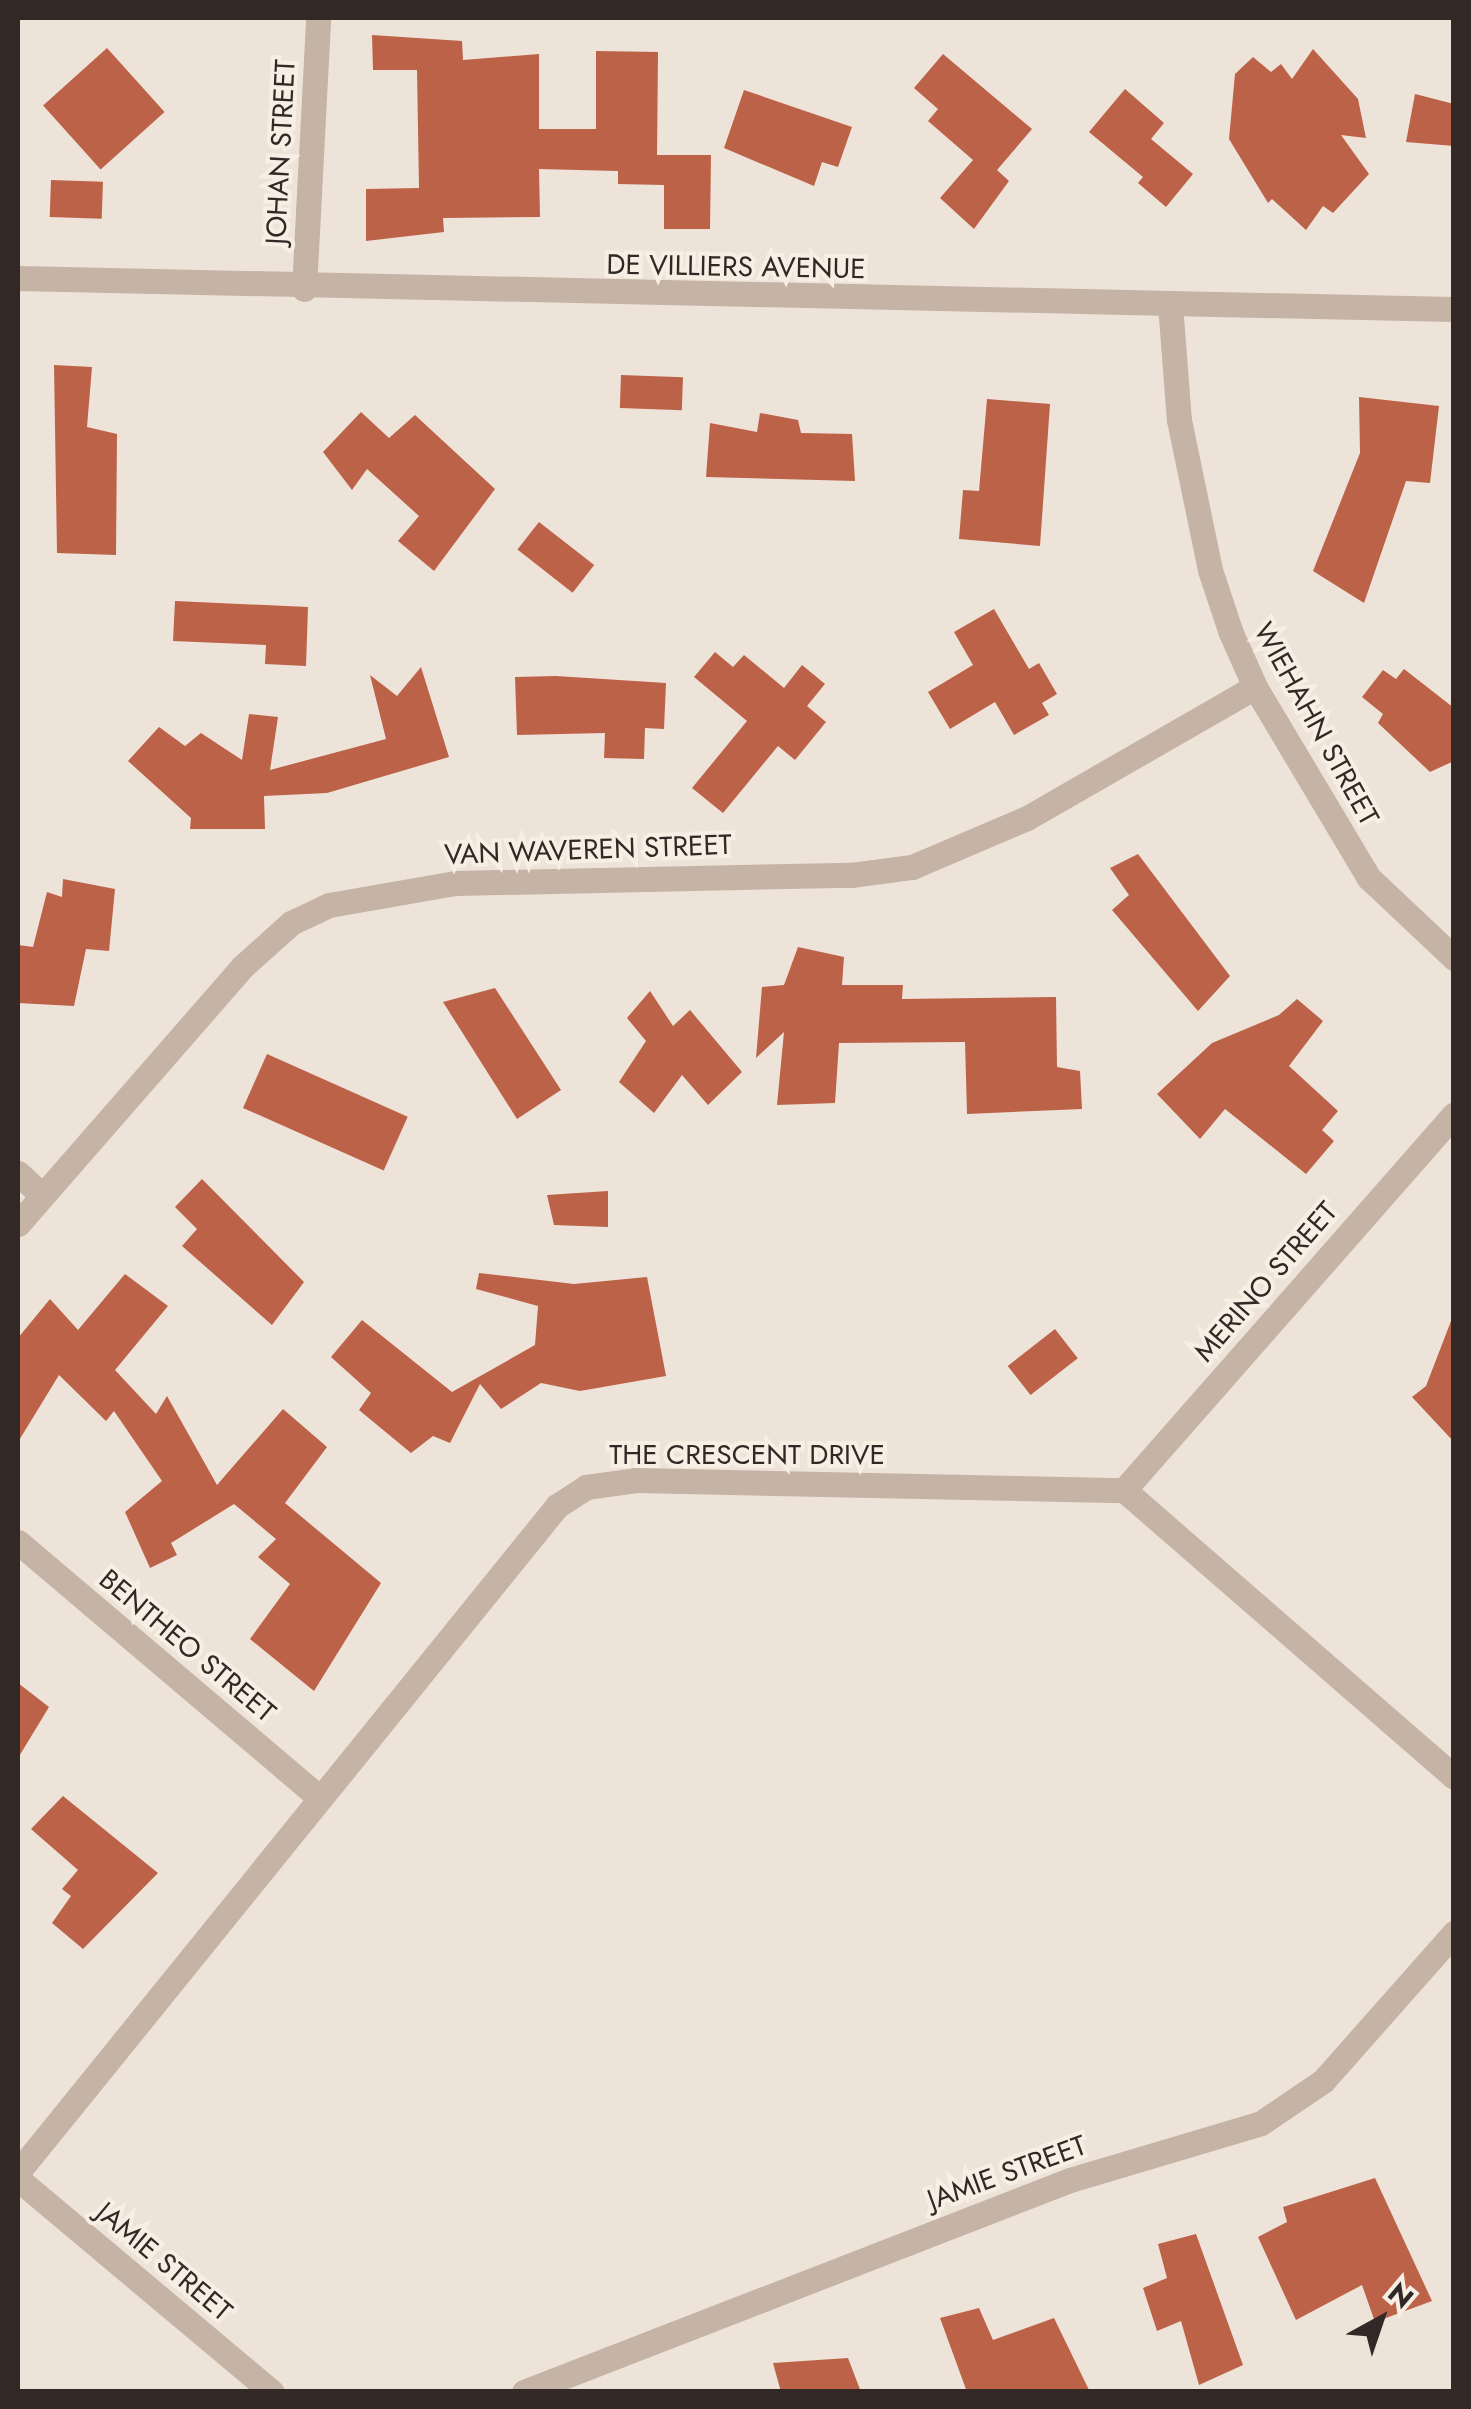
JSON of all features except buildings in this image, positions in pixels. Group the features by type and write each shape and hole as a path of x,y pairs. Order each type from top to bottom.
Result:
{"street":[{"name":"JOHAN STREET","path":"304,289 318,18"},
{"name":"DE VILLIERS AVENUE","path":"18,278 304,289 1454,309"},
{"name":"WIEHAHN STREET","path":"1170,304 1179,420 1198,518 1231,633 1255,688 1369,878 1454,958"},
{"name":"VAN WAVEREN STREET","path":"18,1224 242,967 291,923 328,905 455,883 850,875 912,867 1028,818 1255,688"},
{"name":"MERINO STREET","path":"1124,1490 1454,1115"},
{"path":"18,1172 42,1196"},
{"name":"THE CRESCENT DRIVE","path":"18,2175 318,1796 557,1506 586,1487 636,1480 1124,1490"},
{"path":"1124,1490 1454,1777"},
{"name":"BENTHEO STREET","path":"18,1542 318,1796"},
{"name":"JAMIE STREET","path":"524,2392 1070,2180 1262,2122 1322,2081 1454,1933"},
{"name":"JAMIE STREET","path":"18,2175 272,2392"}]}
